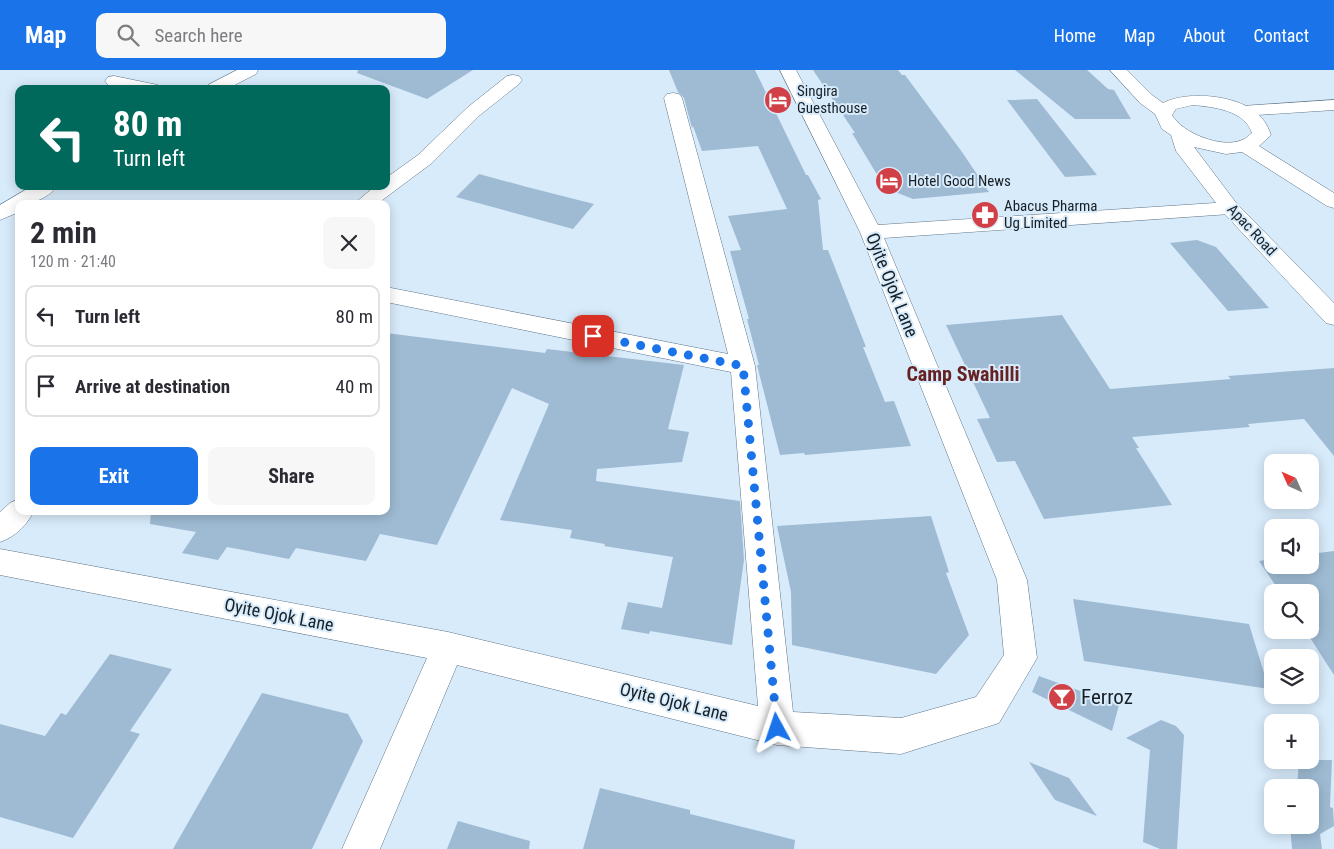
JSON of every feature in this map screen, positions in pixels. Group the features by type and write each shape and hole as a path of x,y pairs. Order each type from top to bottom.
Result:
{"street":[{"path":"222,85 250,70"},
{"name":"Oyite Ojok Lane","path":"0,562 448,647 777,728 901,736 987,711 1021,658 1012,580 871,232 788,70"},
{"path":"1118,70 1163,111"},
{"path":"1150,79 1179,101"},
{"path":"390,185 425,159 474,111 513,80"},
{"path":"114,81 133,85"},
{"path":"673,98 743,366 777,728"},
{"path":"1334,105 1242,111 1209,101 1179,101 1168,105 1163,111 1163,118 1169,127 1180,135 1214,146 1254,141 1289,156 1334,184"},
{"path":"1242,111 1260,127 1254,141"},
{"name":"Apac Road","path":"1180,135 1190,158 1230,208 1334,317"},
{"path":"1254,141 1334,202"},
{"path":"23,200 39,190"},
{"path":"369,200 383,190"},
{"path":"0,214 15,205"},
{"path":"871,232 1230,208"},
{"path":"390,295 743,366"},
{"path":"0,530 16,515"},
{"path":"361,849 448,647"}],"building":[{"path":"358,70 473,70 427,99 357,73"},
{"path":"669,70 755,70 806,175 808,175 821,199 818,200 823,250 828,250 866,347 863,347 885,402 894,401 911,446 805,455 804,453 780,455 757,365 759,365 747,319 749,319 730,251 741,250 728,216 787,209 758,146 702,151 693,126 692,128 684,98 678,92"},
{"path":"813,70 898,70 902,75 905,75 989,192 913,199 885,188 852,133 855,133"},
{"path":"1015,70 1087,70 1108,89 1114,90 1131,119 1075,119"},
{"path":"1037,99 1097,175 1065,177 1007,100"},
{"path":"479,174 594,204 573,229 456,197"},
{"path":"1197,240 1216,247 1269,308 1228,311 1170,243"},
{"path":"1062,315 1110,389 1231,379 1228,376 1334,368 1334,456 1304,419 1248,424 1250,427 1132,437 1139,448 1136,448 1172,505 1044,519 1015,461 997,462 977,419 990,418 946,325"},
{"path":"390,334 545,353 547,349 684,365 668,429 689,432 682,462 597,469 596,481 740,501 744,560 732,645 650,631 649,634 621,629 628,602 662,608 673,557 604,546 605,544 570,538 572,530 500,520 549,404 512,388 437,545 380,534 366,561 296,548 289,559 227,547 218,560 182,553 196,532 150,524 151,515 390,515"},
{"path":"931,516 949,572 946,573 969,635 936,674 792,645 791,592 777,526"},
{"path":"1334,551 1334,675 1311,639 1319,639 1319,584 1275,584 1268,574 1319,574 1319,553"},
{"path":"1264,560 1264,568 1259,561"},
{"path":"1073,599 1249,624 1264,673 1264,688 1084,661"},
{"path":"110,654 172,669 130,731 140,734 73,838 0,817 0,724 45,736 61,713 66,715"},
{"path":"1039,676 1119,705 1112,731 1032,692"},
{"path":"262,693 348,714 363,741 312,849 173,849"},
{"path":"1161,720 1176,726 1184,735 1177,849 1160,849 1143,842 1150,750 1126,738"},
{"path":"1319,760 1332,760 1330,807 1333,808 1334,826 1320,834 1322,849 1292,849 1291,834 1319,834 1319,779 1298,779 1298,769 1319,769"},
{"path":"1029,762 1069,778 1097,816 1055,800"},
{"path":"600,788 690,810 690,814 795,840 794,849 583,849"},
{"path":"458,821 530,841 529,849 447,849"}],"place":[{"name":"Singira Guesthouse","path":"778,100"},
{"name":"Hotel Good News","path":"889,181"},
{"name":"Abacus Pharma Ug Limited","path":"985,215"},
{"name":"Ferroz","path":"1062,697"}],"district":[{"name":"Camp Swahilli","path":"963,374"}],"route":[{"path":"593,336 743,366 777,728"}]}
